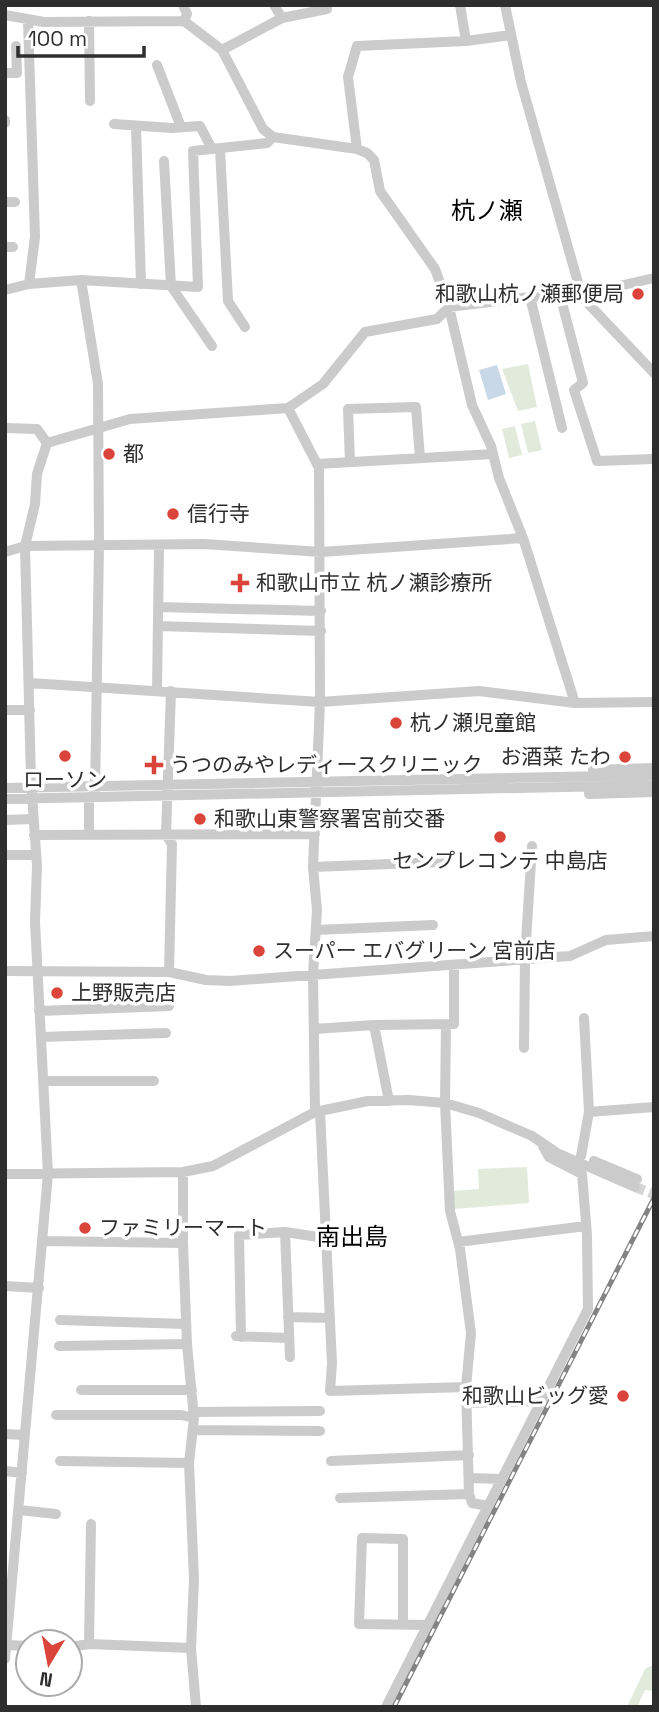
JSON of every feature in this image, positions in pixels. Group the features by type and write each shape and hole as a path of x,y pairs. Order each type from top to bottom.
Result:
{"street":[{"path":"183,5 187,14 184,21"},
{"path":"274,5 282,18"},
{"path":"222,50 282,18 327,9 327,5"},
{"path":"460,5 466,41"},
{"path":"505,5 525,95 580,294 654,373"},
{"path":"5,15 28,20 184,21 222,50 263,129 273,136 356,149 374,160 380,191 435,269 449,307 472,405 523,538 575,703"},
{"path":"28,20 35,237 29,284"},
{"path":"89,21 90,101"},
{"path":"356,149 348,77 357,46 466,41 512,35"},
{"path":"5,73 17,73 16,46"},
{"path":"156,65 181,127"},
{"path":"114,124 136,127 200,126 216,149 228,301 244,327"},
{"path":"136,127 141,284"},
{"path":"5,290 29,284 81,280 198,288 193,151 267,143 273,136"},
{"path":"164,162 171,286 212,346"},
{"path":"47,443 130,419 288,408 324,384 365,332 437,319 449,307 580,294 654,278"},
{"path":"81,280 98,384 98,688 89,835"},
{"path":"560,295 583,383 574,390 597,461 654,459"},
{"path":"530,297 562,428"},
{"path":"350,462 348,409 416,407 420,458"},
{"path":"288,408 317,464 321,552 318,787 313,867 316,930 313,974 330,1318 330,1391 466,1387"},
{"path":"5,428 37,429 47,443"},
{"path":"5,1659 10,1558 22,1473 48,1174 35,922 36,855 31,793 25,547 35,504 37,474 47,443"},
{"path":"317,464 493,454"},
{"path":"5,552 25,547 159,547 204,544 321,552 523,538"},
{"path":"157,690 159,547"},
{"path":"158,607 321,611"},
{"path":"226,628 227,609"},
{"path":"158,626 321,631"},
{"path":"30,683 320,702 479,691 575,703 654,702"},
{"path":"169,972 172,844 166,835 166,791 171,691"},
{"path":"5,710 30,710"},
{"path":"569,782 581,771 654,768"},
{"path":"589,782 654,775"},
{"path":"569,782 584,794 654,792"},
{"path":"5,788 31,793 93,794 569,782 654,785"},
{"path":"5,799 31,793"},
{"path":"5,820 33,820"},
{"path":"34,835 315,834"},
{"path":"524,1048 525,957 532,846"},
{"path":"5,855 36,855"},
{"path":"313,867 440,862"},
{"path":"316,930 433,925"},
{"path":"5,971 169,972 206,980 230,981 414,966 454,966 525,957 570,956 606,940 654,936"},
{"path":"314,1029 454,1024 454,966"},
{"path":"39,1011 169,1006"},
{"path":"580,1156 589,1112 584,1018"},
{"path":"446,1024 445,1103 450,1210 458,1242 471,1333 466,1387 469,1494 472,1503 488,1506"},
{"path":"374,1025 389,1101"},
{"path":"41,1037 166,1033"},
{"path":"45,1081 154,1081"},
{"path":"5,1174 183,1172 212,1166 318,1112 368,1101 389,1101 445,1103 479,1112 533,1136 542,1143 636,1183 580,1156 542,1143"},
{"path":"589,1112 654,1107"},
{"path":"386,1707 588,1309 582,1174 549,1157 542,1143"},
{"path":"183,1172 186,1324 193,1420 189,1463 194,1579 191,1647 196,1707"},
{"path":"458,1242 586,1226"},
{"path":"289,1338 238,1336 239,1236 285,1232 325,1238"},
{"path":"285,1232 290,1357"},
{"path":"43,1241 183,1243"},
{"path":"5,1286 39,1288"},
{"path":"288,1317 330,1318"},
{"path":"60,1320 186,1324"},
{"path":"59,1346 187,1344"},
{"path":"81,1390 191,1390"},
{"path":"467,1403 541,1401"},
{"path":"193,1420 320,1411"},
{"path":"56,1415 181,1415 193,1420 320,1431"},
{"path":"5,1434 25,1435"},
{"path":"331,1461 469,1455"},
{"path":"60,1461 189,1463"},
{"path":"5,1471 22,1473"},
{"path":"469,1478 501,1479"},
{"path":"340,1498 469,1494"},
{"path":"5,1515 56,1514"},
{"path":"89,1644 92,1524"},
{"path":"403,1625 403,1539 362,1538 359,1624 403,1625 427,1625"},
{"path":"84,1645 191,1647"}],"shaded area":[{"path":"528,364 537,407 518,411 502,369"},
{"path":"535,421 542,450 528,453 521,424"},
{"path":"515,426 522,455 509,458 502,429"},
{"path":"527,1167 529,1203 454,1209 452,1191 479,1189 478,1169"},
{"path":"654,1666 654,1691 645,1690 637,1707 627,1707 645,1669"}],"water":[{"path":"497,365 506,394 488,400 479,370"}],"tunnel":[{"path":"635,1187 654,1194"}],"railway":[{"path":"394,1707 654,1198"}],"place":[{"name":"和歌山杭ノ瀬郵便局","path":"638,294"},
{"name":"都","path":"109,454"},
{"name":"信行寺","path":"173,514"},
{"name":"和歌山市立 杭ノ瀬診療所","path":"240,583"},
{"name":"杭ノ瀬児童館","path":"396,723"},
{"name":"ローソン","path":"65,756"},
{"name":"お酒菜 たわ","path":"625,757"},
{"name":"うつのみやレディースクリニック","path":"154,765"},
{"name":"和歌山東警察署宮前交番","path":"200,819"},
{"name":"センプレコンテ 中島店","path":"500,837"},
{"name":"スーパー エバグリーン 宮前店","path":"259,951"},
{"name":"上野販売店","path":"57,993"},
{"name":"ファミリーマート","path":"85,1228"},
{"name":"和歌山ビッグ愛","path":"623,1396"}],"district":[{"name":"杭ノ瀬","path":"487,211"},
{"name":"南出島","path":"352,1237"}]}
